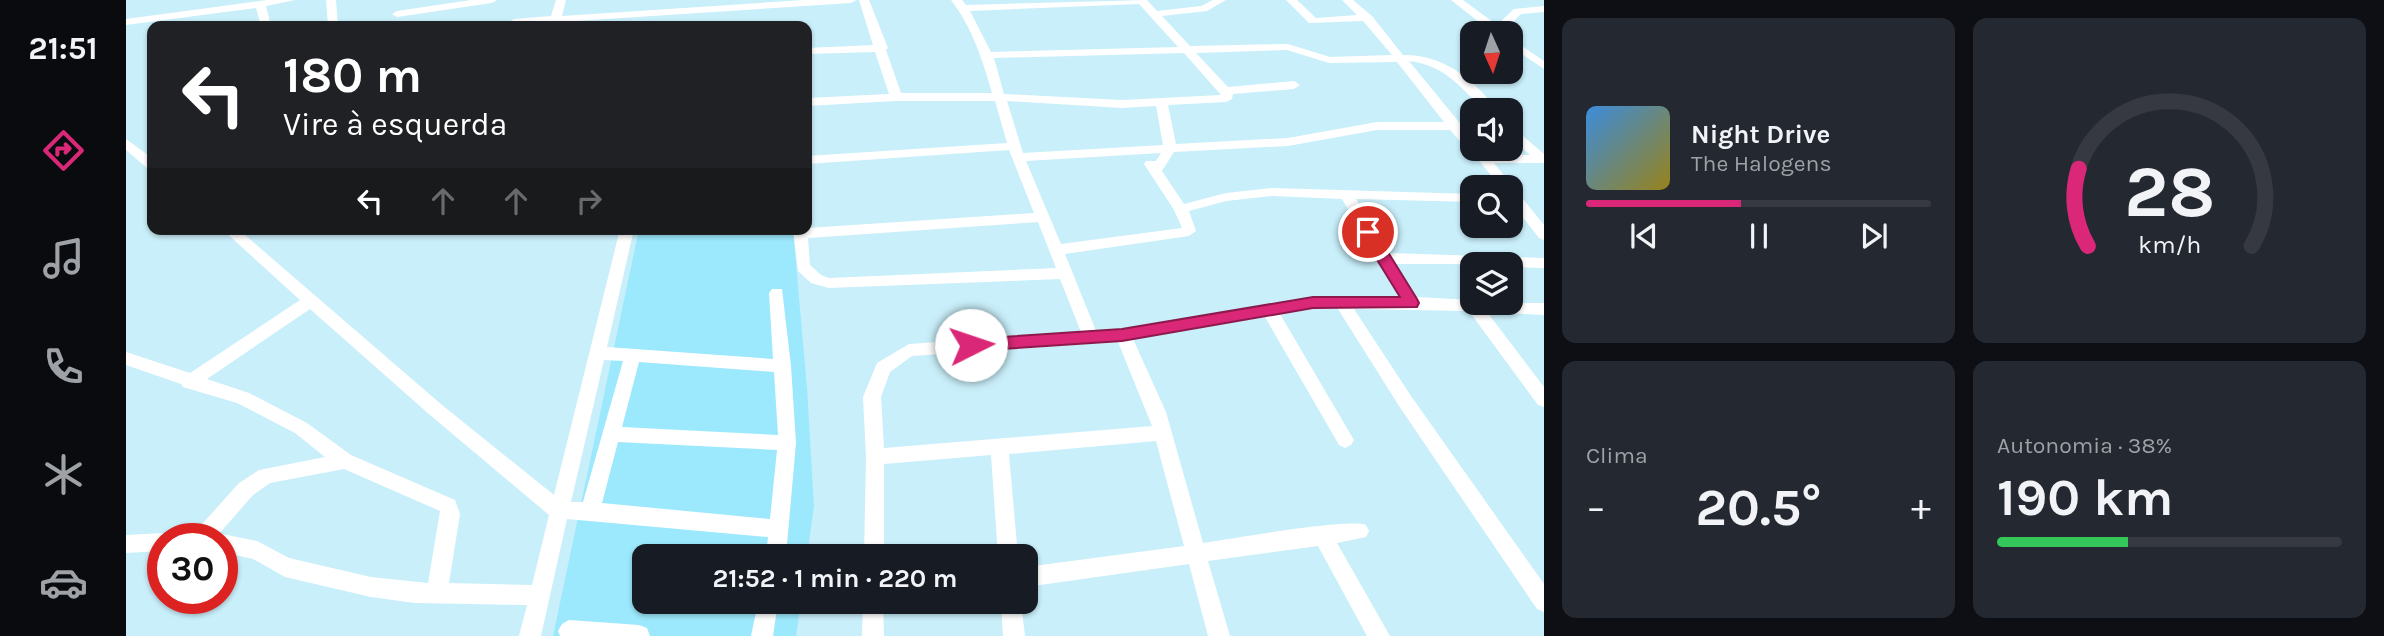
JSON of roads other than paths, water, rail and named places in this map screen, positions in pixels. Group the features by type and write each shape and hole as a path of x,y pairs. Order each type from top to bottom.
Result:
{"street":[{"path":"160,17 177,0"},
{"path":"211,11 222,0"},
{"path":"126,22 160,17 182,21 211,11 290,0"},
{"path":"331,0 333,21"},
{"path":"395,0 399,21"},
{"path":"397,13 492,0"},
{"path":"556,18 561,0"},
{"path":"524,21 674,5 851,0"},
{"path":"864,0 882,48 895,97"},
{"path":"1292,0 1313,21 1368,18"},
{"path":"1347,0 1368,18 1460,134"},
{"path":"1456,0 1484,21"},
{"path":"812,102 895,97 999,97 1122,104 1226,98 1228,96 1225,91 1142,1 960,4 987,55 999,97 1016,151 1091,337"},
{"path":"1154,14 1203,9 1219,1"},
{"path":"261,5 265,21"},
{"path":"1509,21 1518,11 1544,9"},
{"path":"987,55 1288,47 1329,60 1430,61 1449,69 1479,98"},
{"path":"812,51 882,48"},
{"path":"1523,51 1544,66"},
{"path":"1225,91 1294,85"},
{"path":"1155,172 1170,149 1162,103"},
{"path":"812,160 1016,151 1144,151 1288,142 1377,126 1452,126"},
{"path":"1523,141 1543,159"},
{"path":"126,143 147,161"},
{"path":"1056,250 1188,231 1188,224 1181,209 1144,151"},
{"path":"1523,159 1543,159"},
{"path":"1486,161 1496,175"},
{"path":"1181,209 1239,194 1272,192 1460,198"},
{"path":"1347,195 1411,303"},
{"path":"1523,209 1544,234"},
{"path":"812,231 1044,217"},
{"path":"236,235 309,302 558,510 780,529"},
{"path":"530,636 626,235"},
{"path":"801,235 803,267 816,279 829,283 1065,273"},
{"path":"1383,258 1544,263"},
{"path":"777,293 787,443 778,544"},
{"path":"189,382 309,302"},
{"path":"1342,302 1405,401 1544,602"},
{"path":"874,544 875,457 872,397 883,368 909,350 1122,335 1313,303 1460,305"},
{"path":"1523,308 1544,309"},
{"path":"1269,310 1345,440"},
{"path":"1480,315 1544,400"},
{"path":"1122,335 1164,433 1219,636"},
{"path":"596,353 783,366"},
{"path":"590,511 633,356"},
{"path":"126,358 189,382 243,398 301,428 345,461 448,506 450,514 438,593"},
{"path":"875,457 999,446 1112,440 1164,433"},
{"path":"612,434 787,443"},
{"path":"999,446 1007,544"},
{"path":"216,523 246,489 266,476 345,461"},
{"path":"1038,575 1198,551 1359,531"},
{"path":"1322,535 1379,636"},
{"path":"126,544 147,543"},
{"path":"238,546 257,550 285,566 317,576 370,587 415,593 539,596"},
{"path":"762,636 766,614"},
{"path":"873,614 873,636"},
{"path":"1012,614 1014,636"},
{"path":"569,631 639,636"}]}
